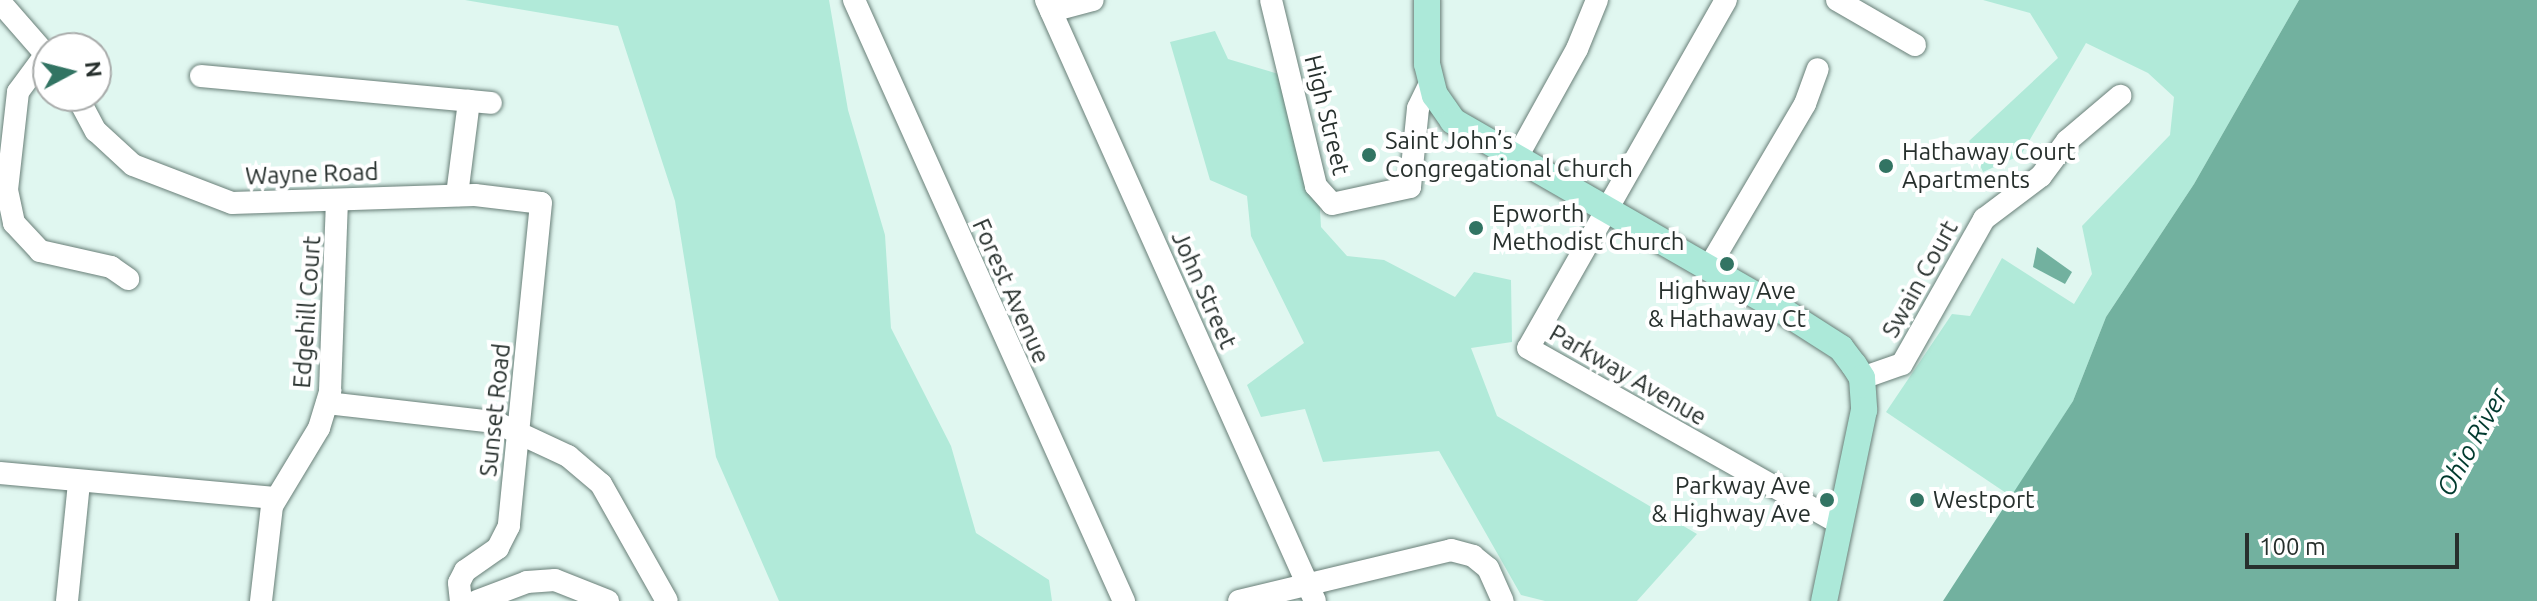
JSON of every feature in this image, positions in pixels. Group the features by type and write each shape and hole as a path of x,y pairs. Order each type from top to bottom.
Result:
{"main road":[{"path":"1427,0 1425,50 1431,81 1453,121 1709,267 1841,348 1862,378 1864,410 1824,601"}],"street":[{"name":"Forest Avenue","path":"854,0 1124,601"},
{"path":"1049,6 1093,0"},
{"name":"High Street","path":"1271,0 1319,193 1342,206 1410,187 1418,108 1431,81"},
{"path":"1516,159 1577,49 1597,0"},
{"name":"Parkway Avenue","path":"1726,0 1528,348 1840,524"},
{"path":"1837,0 1915,45"},
{"path":"0,2 32,39"},
{"name":"John Street","path":"1049,6 1312,592"},
{"path":"1709,267 1805,104 1818,69"},
{"path":"32,75 18,92 7,190 14,223 40,251 111,267 128,279"},
{"path":"201,76 480,102 457,195"},
{"name":"Swain Court","path":"1862,378 1902,364 1984,219 2041,176 2067,141 2120,96"},
{"name":"Wayne Road","path":"86,112 96,131 117,154 147,173 232,203 337,203 457,195 541,203"},
{"name":"Edgehill Court","path":"261,601 275,498 319,428 327,403 337,203"},
{"name":"Sunset Road","path":"461,601 459,583 465,571 505,538 541,203"},
{"path":"327,403 470,418 519,430 595,478 667,601"},
{"path":"0,473 275,498"},
{"path":"67,601 79,482"},
{"path":"1239,601 1312,592 1416,554 1462,553 1488,568 1503,601"},
{"path":"477,601 536,581 585,588 608,601"}],"shaded area":[{"path":"465,0 829,0 848,110 885,235 891,328 951,446 976,533 1049,580 1052,601 779,601 716,457 675,201 618,26"},
{"path":"1983,0 2299,0 2194,184 2106,317 2073,401 2012,497 1886,412 1952,314 1970,316 2002,258 2074,304 2092,274 2082,226 2170,135 2174,97 2148,73 2086,43 2021,155 1983,172 1969,141 2058,58 2030,13"},
{"path":"1215,31 1228,59 1289,77 1319,193 1321,227 1347,256 1384,260 1455,297 1474,272 1511,280 1512,342 1471,348 1497,416 1697,534 1637,601 1545,601 1521,595 1439,451 1323,462 1305,409 1261,417 1247,385 1304,343 1251,236 1247,196 1210,180 1170,42"}],"water":[{"name":"Ohio River","path":"2299,0 2537,0 2537,601 1943,601 2073,401 2106,317 2194,184"},
{"path":"2037,247 2072,272 2065,284 2033,267"}],"place":[{"name":"Saint John’s Congregational Church","path":"1369,155"},
{"name":"Hathaway Court Apartments","path":"1886,166"},
{"name":"Epworth Methodist Church","path":"1476,228"},
{"name":"Highway Ave & Hathaway Ct","path":"1727,264"},
{"name":"Parkway Ave & Highway Ave","path":"1827,500"},
{"name":"Westport","path":"1917,500"}]}
